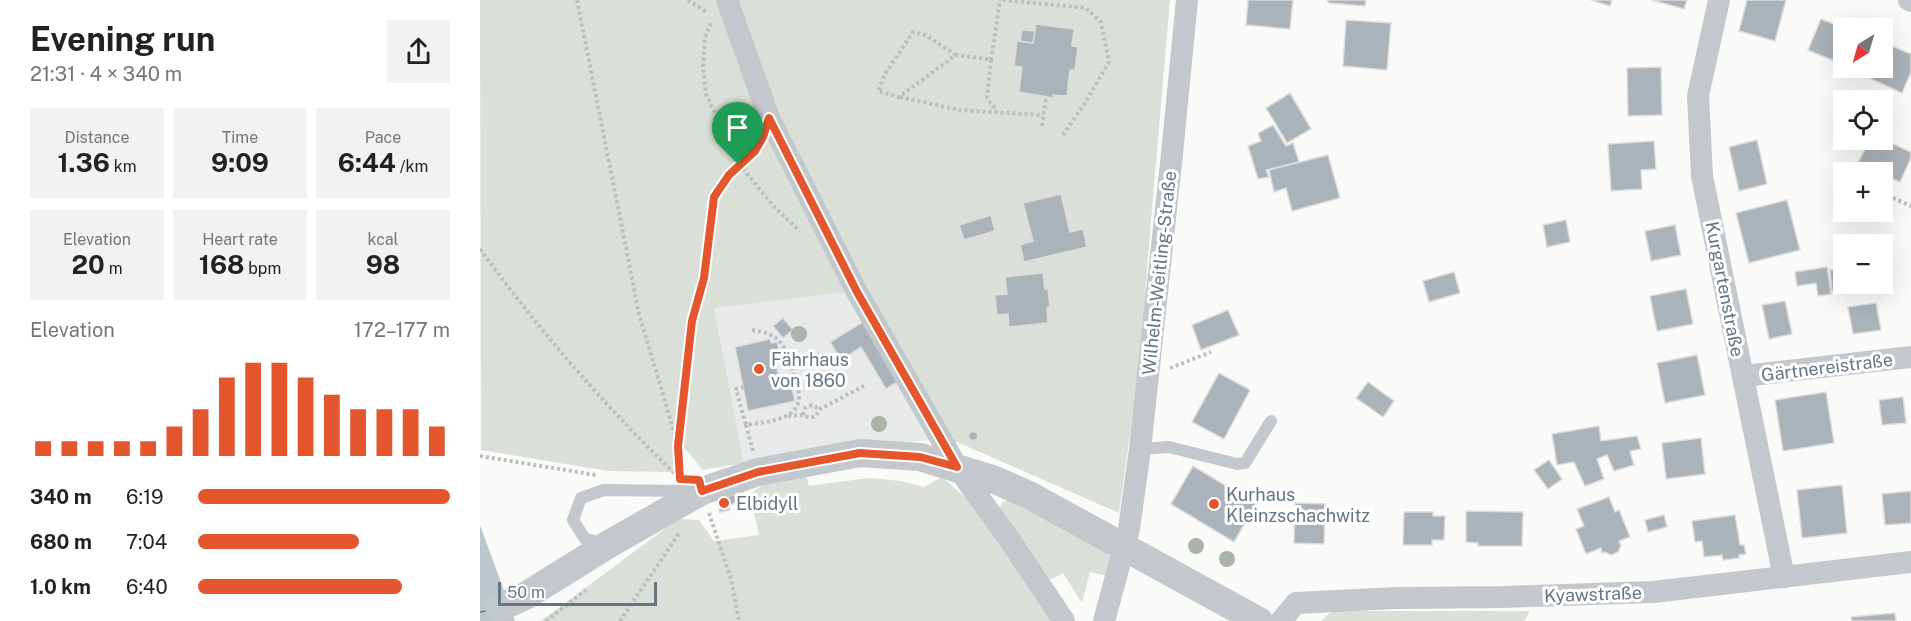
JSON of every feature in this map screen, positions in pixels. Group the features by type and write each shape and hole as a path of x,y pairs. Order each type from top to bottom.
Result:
{"street":[{"name":"Wilhelm-Weitling-Straße","path":"1104,621 1129,529 1140,449 1186,0"},
{"name":"Kurgartenstraße","path":"1719,0 1698,96 1702,176 1784,577"},
{"path":"721,8 769,118 857,292 957,467 1016,548 1064,621"},
{"name":"Gärtnereistraße","path":"1743,376 1911,357"},
{"path":"499,609 527,595 697,493 758,472 860,453 920,457 957,467 1029,495 1259,621"},
{"name":"Kyawstraße","path":"1281,621 1296,603 1397,597 1502,597 1653,592 1911,562"}],"lane":[{"path":"1140,449 1169,447 1237,464 1245,463 1271,421"},
{"path":"609,544 585,539 573,520 581,498 604,490 697,493"}],"path":[{"path":"577,0 639,314 678,446 731,579 739,621"},
{"path":"997,111 987,98 1001,0 1086,8 1101,22 1109,62 1064,135"},
{"path":"721,8 705,37 703,66 706,94 738,164 776,209 808,238"},
{"path":"991,60 956,55 925,35 913,32 885,74 878,91 959,110 1043,115"},
{"path":"899,97 956,55"},
{"path":"1042,126 1046,97"},
{"path":"678,446 692,321 704,278 714,197 738,164 755,151 763,137 769,118"},
{"path":"1893,198 1911,206"},
{"path":"480,249 506,285 638,437 697,493"},
{"path":"752,330 777,337 786,348 800,398 797,407 787,416"},
{"path":"1148,376 1211,352"},
{"path":"792,368 820,354 840,367 850,362"},
{"path":"744,387 736,389 748,425 787,416 803,415 810,418 816,416 820,409 864,386"},
{"path":"803,415 806,408 812,405 820,409"},
{"path":"480,456 599,476"},
{"path":"669,479 697,493"},
{"path":"620,621 685,526"}],"shaded area":[{"path":"480,0 1170,0 1147,268 1143,342 1119,513 957,442 938,439 850,292 714,308 744,463 703,470 685,449 675,455 674,472 608,471 481,450"},
{"path":"850,292 938,439 744,463 714,308"},
{"path":"805,472 809,486 868,478 901,481 924,487 942,477 966,498 1056,621 541,621 678,519 699,520 714,541 759,535 750,494 767,482"},
{"path":"1013,500 1106,551 1113,560 1107,576 1090,572 1082,603 1063,573 1048,581 1000,508 1002,502"},
{"path":"480,525 515,621 480,621"},
{"path":"1332,611 1530,611 1524,621 1321,621"}],"building":[{"path":"1248,0 1293,0 1290,29 1246,25"},
{"path":"1327,0 1366,0 1365,6 1329,3"},
{"path":"1591,0 1612,0 1610,6"},
{"path":"1652,0 1687,0 1684,9"},
{"path":"1747,0 1786,0 1775,41 1739,31"},
{"path":"1821,19 1833,24 1833,60 1808,50"},
{"path":"1346,20 1391,23 1387,70 1343,66"},
{"path":"1036,24 1074,29 1072,46 1078,47 1075,70 1070,70 1067,96 1053,95 1053,98 1019,92 1022,67 1014,66 1017,41 1033,43"},
{"path":"1022,30 1035,31 1033,43 1020,41"},
{"path":"1893,47 1911,54 1911,72 1902,93 1869,78 1893,78"},
{"path":"1661,67 1662,115 1628,116 1627,68"},
{"path":"1290,93 1311,129 1287,143 1266,108"},
{"path":"1273,125 1286,146 1293,143 1299,162 1266,170 1269,177 1258,179 1248,146 1261,141 1258,133"},
{"path":"1757,140 1767,184 1739,191 1729,147"},
{"path":"1654,141 1656,169 1641,170 1642,189 1611,191 1608,144"},
{"path":"1893,144 1911,152 1911,158 1900,182 1893,179 1893,162 1859,162 1865,150 1893,150"},
{"path":"1328,155 1340,198 1292,211 1286,188 1274,192 1269,170"},
{"path":"1061,194 1070,232 1083,229 1087,247 1024,262 1020,245 1033,241 1023,203"},
{"path":"1787,200 1800,250 1749,263 1736,213"},
{"path":"991,215 995,231 964,240 959,225"},
{"path":"1566,220 1570,242 1547,247 1543,225"},
{"path":"1675,225 1681,255 1651,261 1645,231"},
{"path":"1827,267 1831,294 1818,296 1816,283 1797,286 1795,272"},
{"path":"1830,270 1833,270 1833,292 1832,292"},
{"path":"1454,272 1460,293 1429,302 1423,281"},
{"path":"1043,273 1050,307 1047,307 1048,323 1009,327 1008,314 997,315 995,295 1007,294 1005,277"},
{"path":"1686,289 1693,324 1657,331 1650,296"},
{"path":"1785,301 1792,334 1769,339 1762,305"},
{"path":"1876,303 1881,330 1853,334 1848,307"},
{"path":"1228,310 1239,335 1201,350 1192,325"},
{"path":"783,318 793,330 783,338 773,326"},
{"path":"866,320 901,380 886,389 861,347 841,360 830,342"},
{"name":"Fährhaus von 1860","path":"770,339 771,343 777,342 780,354 774,355 781,386 791,384 795,401 748,411 735,347"},
{"path":"1697,355 1705,395 1665,403 1657,363"},
{"path":"1219,373 1250,390 1224,439 1192,422"},
{"path":"1368,382 1394,401 1383,417 1356,398"},
{"path":"1826,392 1834,443 1783,451 1775,400"},
{"path":"1903,397 1906,423 1882,425 1879,400"},
{"path":"1599,426 1601,441 1637,436 1641,449 1630,451 1634,465 1614,471 1607,455 1597,459 1604,479 1585,486 1574,462 1557,465 1552,434"},
{"path":"973,432 977,436 973,440 969,436"},
{"path":"1701,438 1705,474 1666,479 1662,443"},
{"path":"1549,460 1562,479 1548,489 1534,470"},
{"name":"Kurhaus Kleinzschachwitz","path":"1193,466 1256,504 1234,542 1171,504"},
{"path":"1842,485 1847,533 1802,538 1797,490"},
{"path":"1911,491 1911,523 1885,525 1882,494"},
{"path":"743,493 745,501 728,505 730,510 720,512 717,499"},
{"path":"1609,497 1615,512 1619,510 1630,537 1619,541 1621,546 1618,552 1611,555 1602,553 1601,548 1586,554 1576,529 1584,526 1577,509"},
{"path":"1295,503 1325,504 1324,544 1294,543"},
{"path":"1466,511 1523,512 1522,546 1478,546 1478,543 1466,542"},
{"path":"1404,512 1433,512 1433,516 1445,516 1444,540 1432,540 1432,545 1403,545"},
{"path":"1664,515 1667,527 1648,532 1645,520"},
{"path":"1735,515 1740,545 1744,545 1746,554 1739,555 1739,558 1723,560 1722,555 1704,557 1702,541 1695,542 1692,521"},
{"path":"1895,613 1896,621 1852,621 1851,617"}],"ferry route":[{"path":"480,612 486,611"}],"place":[{"name":"Fährhaus von 1860","path":"759,369"},
{"name":"Elbidyll","path":"724,503"},
{"name":"Kurhaus Kleinzschachwitz","path":"1214,504"}],"route":[{"path":"769,118 857,292 957,467 920,457 860,453 758,472 702,491 699,480 680,479 678,446 692,321 704,278 714,197 738,164 755,151 763,137 769,118"}]}
